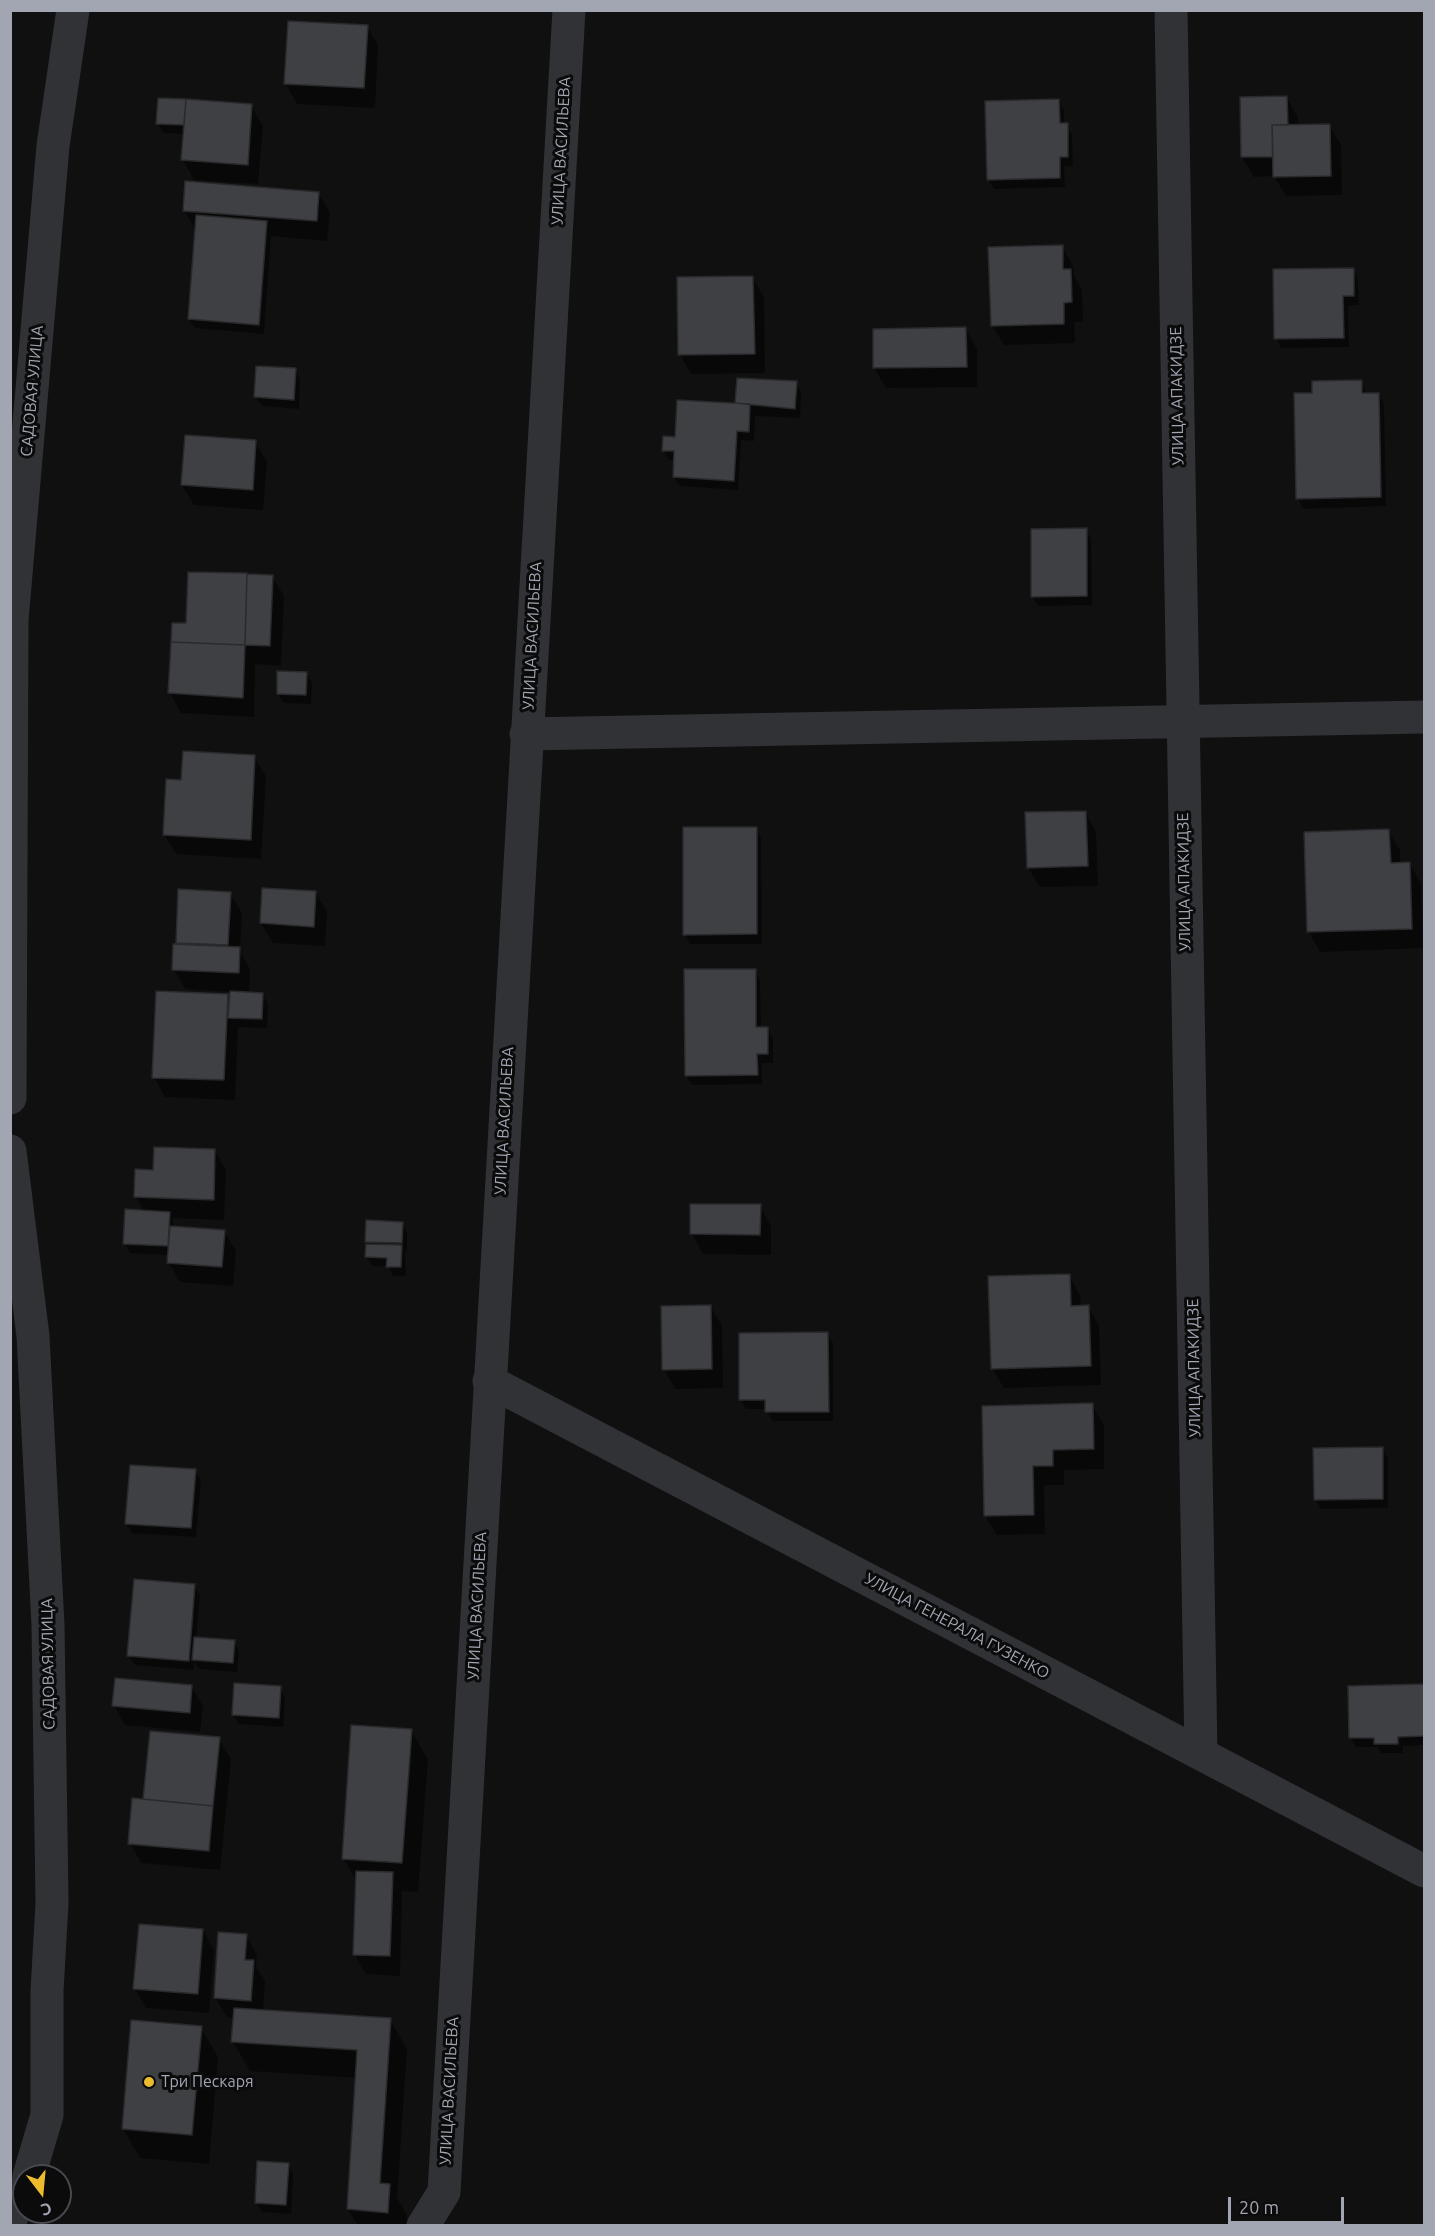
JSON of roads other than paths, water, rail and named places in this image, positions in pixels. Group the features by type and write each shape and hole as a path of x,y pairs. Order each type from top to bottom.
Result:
{"street":[{"name":"САДОВАЯ УЛИЦА","path":"10,1098 12,620 53,147 74,10"},
{"name":"УЛИЦА ВАСИЛЬЕВА","path":"423,2226 444,2192 569,10"},
{"name":"УЛИЦА АПАКИДЗЕ","path":"1171,10 1181,722 1201,1754"},
{"path":"526,734 1425,717"},
{"name":"САДОВАЯ УЛИЦА","path":"10,1150 33,1336 48,1625 52,1903 47,1991 47,2115 33,2164"},
{"name":"УЛИЦА ГЕНЕРАЛА ГУЗЕНКО","path":"489,1381 1425,1871"}],"place":[{"name":"Три Пескаря","path":"149,2082"}]}
